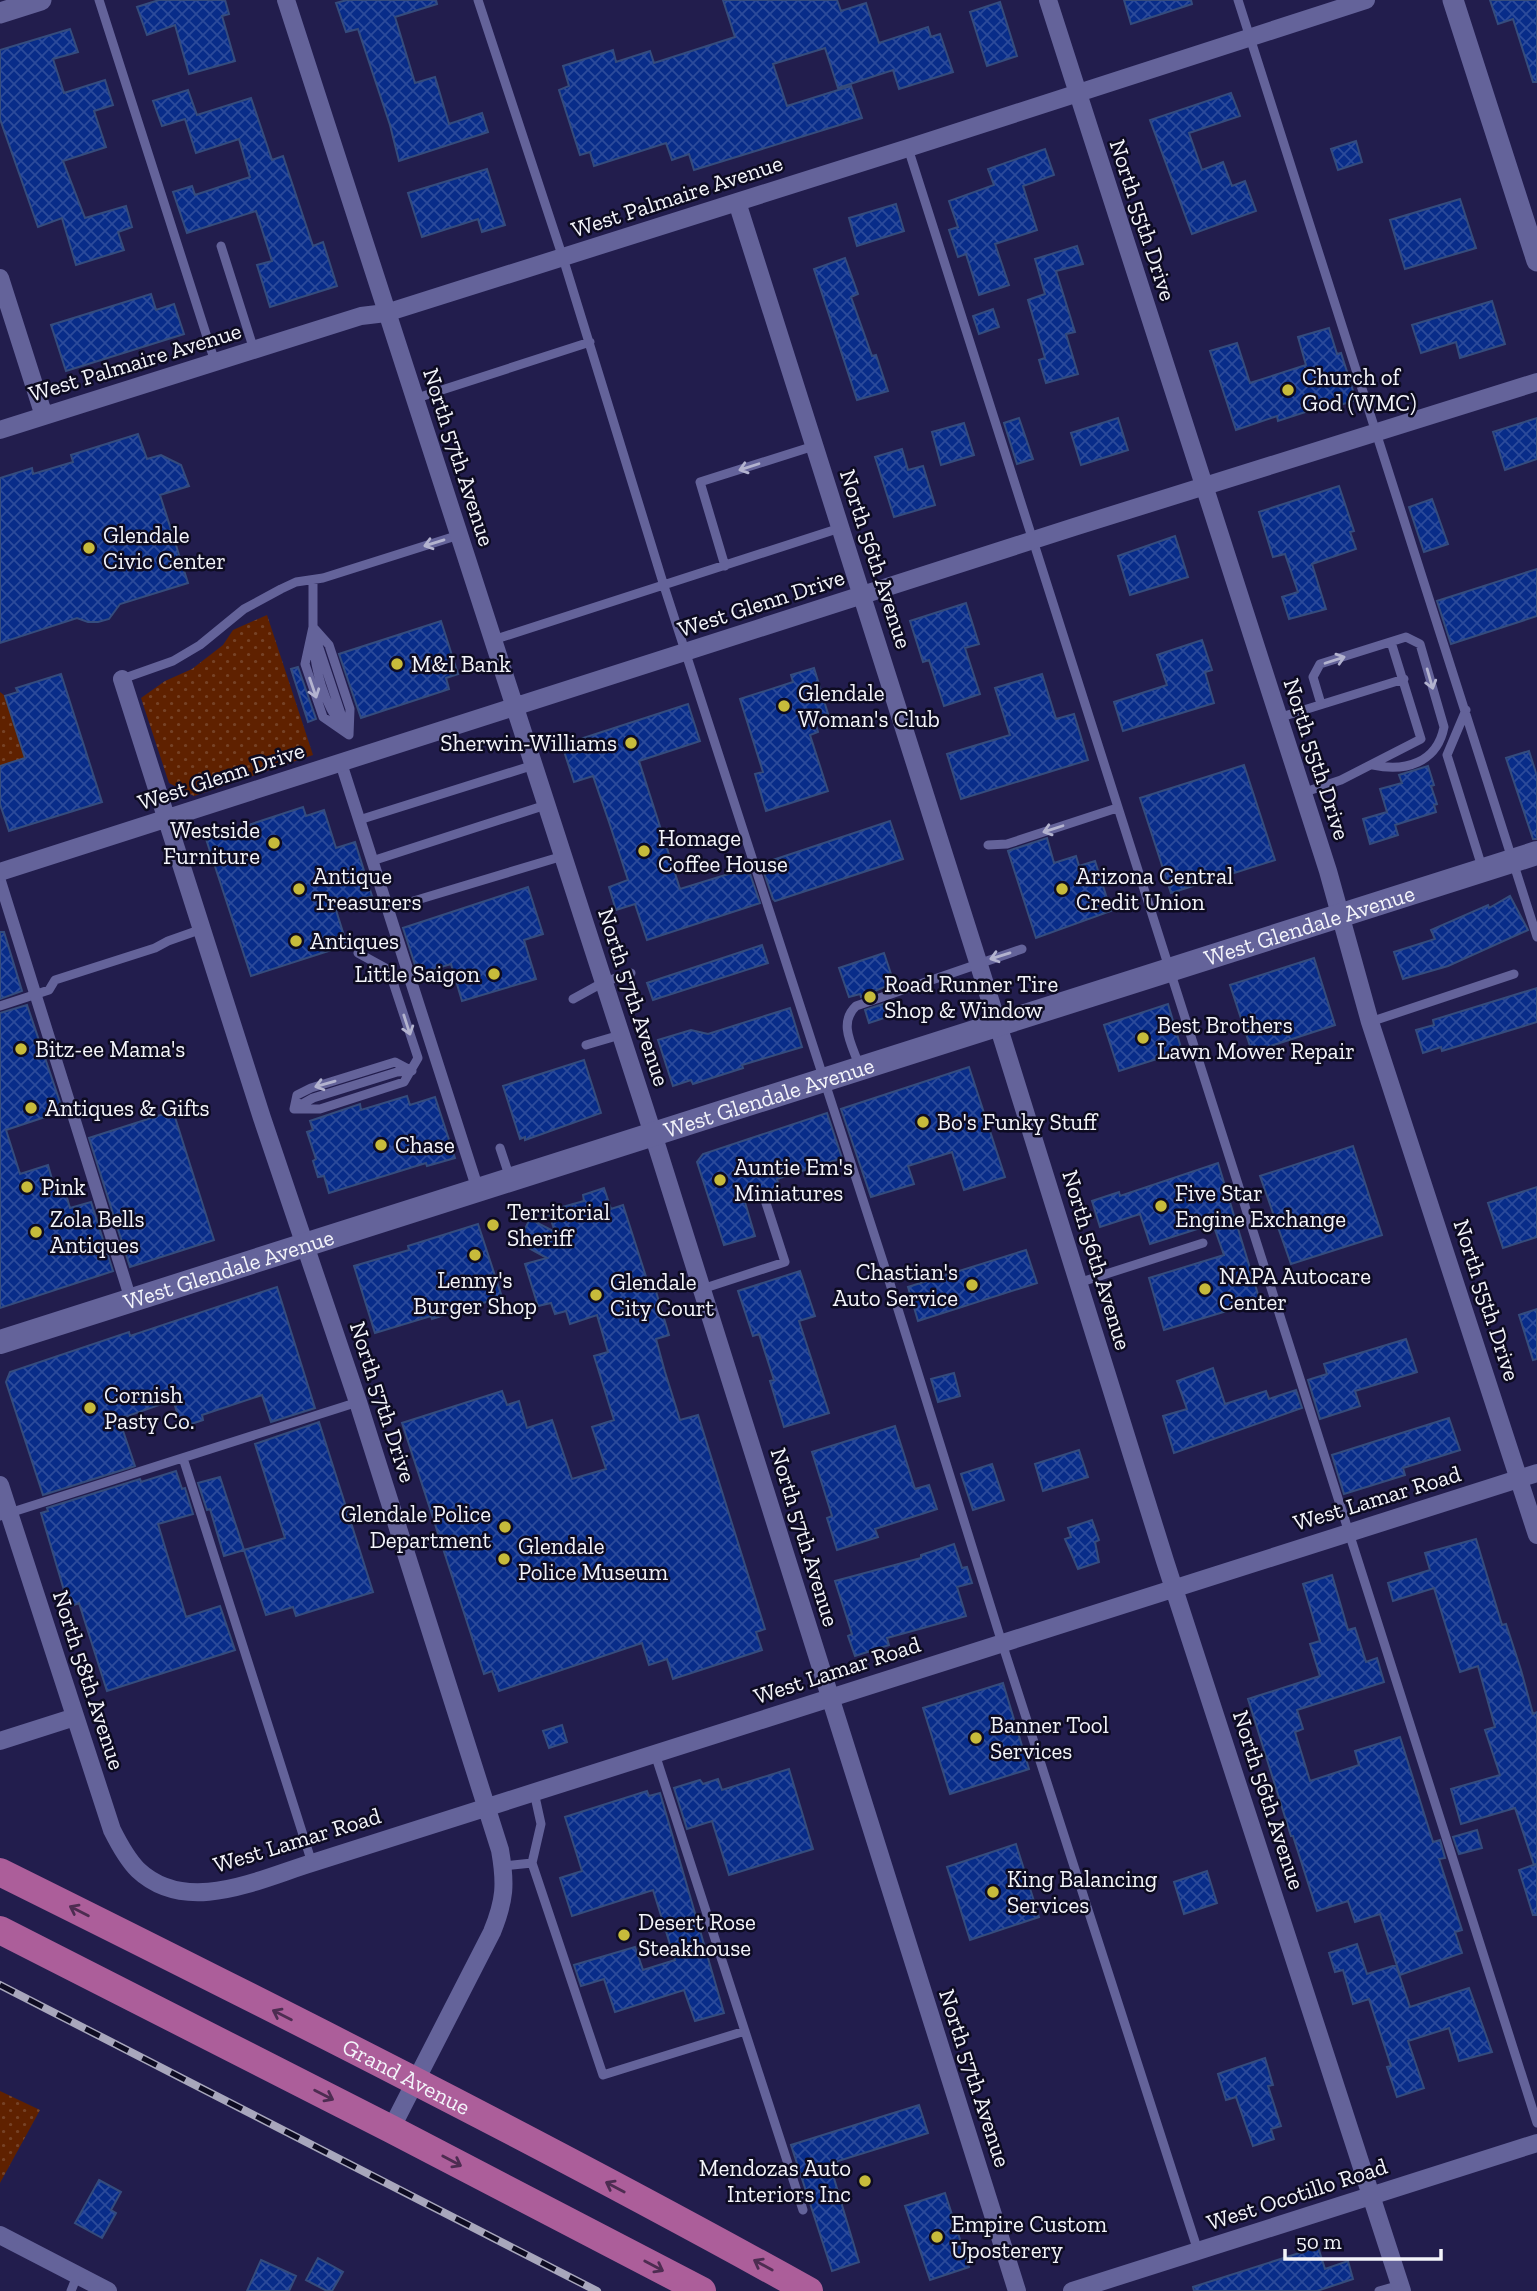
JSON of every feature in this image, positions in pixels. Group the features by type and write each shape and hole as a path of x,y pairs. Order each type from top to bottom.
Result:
{"highway":[{"name":"Grand Avenue","path":"0,1872 416,2083 716,2239 810,2291"},
{"path":"0,1930 702,2291"}],"main road":[{"name":"West Glendale Avenue","path":"0,1342 1537,853"}],"street":[{"path":"0,13 41,0"},
{"name":"North 57th Avenue","path":"286,0 653,1134 1017,2291"},
{"name":"North 55th Drive","path":"1048,0 1341,915 1370,1022 1537,1535"},
{"name":"West Palmaire Avenue","path":"0,430 361,316 386,313 563,258 1366,0"},
{"path":"1452,0 1537,261"},
{"name":"North 56th Avenue","path":"737,202 1174,1588 1401,2288"},
{"path":"0,278 44,416"},
{"name":"West Glenn Drive","path":"0,872 1537,382"},
{"name":"North 57th Drive","path":"122,679 358,1402 503,1866 502,1906 492,1932 391,2129"},
{"path":"341,763 478,1190"},
{"path":"0,881 131,1300"},
{"name":"West Lamar Road","path":"150,1880 182,1891 221,1891 1537,1473"},
{"name":"North 58th Avenue","path":"0,1485 5,1515 112,1830 128,1858 150,1880"},
{"path":"0,1741 75,1717"},
{"name":"West Ocotillo Road","path":"1072,2291 1537,2143"},
{"path":"0,2235 74,2283 108,2291"}],"lane":[{"path":"99,0 215,362"},
{"path":"478,0 590,342 664,586 1198,2251"},
{"path":"1238,0 1537,937"},
{"path":"908,148 1537,2123"},
{"path":"221,246 254,350"},
{"path":"414,399 590,342"},
{"path":"725,566 700,482 814,446"},
{"path":"493,640 840,528"},
{"path":"122,679 173,661 200,645 244,609 296,582 313,580 459,536"},
{"path":"313,580 313,627 314,661 332,714 349,735 350,709 329,645 313,627"},
{"path":"1321,704 1313,677 1320,664 1406,637 1420,644 1444,727 1441,741 1432,754 1420,761 1392,769 1373,765"},
{"path":"1302,793 1341,780 1421,739 1391,642"},
{"path":"1278,718 1404,679"},
{"path":"1466,710 1447,755 1483,870"},
{"path":"359,820 534,765"},
{"path":"372,861 546,805"},
{"path":"988,845 1007,844 1117,808"},
{"path":"387,909 563,856"},
{"path":"0,1006 48,990 55,980 155,948 202,929"},
{"path":"860,1068 846,1021 856,1006 1021,949"},
{"path":"358,953 389,970 418,1058 412,1070 404,1082 320,1109 294,1109 297,1095 311,1088 395,1062 412,1070"},
{"path":"573,999 604,982 631,973"},
{"path":"1370,1022 1514,974"},
{"path":"586,1045 620,1035"},
{"path":"500,1148 511,1180"},
{"path":"702,1289 785,1262 765,1200"},
{"path":"1078,1283 1203,1243"},
{"path":"5,1515 358,1402"},
{"path":"183,1458 312,1863"},
{"path":"655,1754 803,2210"},
{"path":"534,1792 541,1824 533,1863 603,2075 745,2031"},
{"path":"503,1866 533,1863"},
{"path":"1379,2291 1401,2288"}],"shaded area":[{"path":"267,615 313,755 194,796 169,783 141,698 165,681 192,669 223,645 233,630"},
{"path":"0,692 5,696 25,758 0,766"},
{"path":"0,2091 40,2110 0,2183"}],"building":[{"path":"159,0 225,0 229,14 222,16 235,61 189,74 175,25 147,35 137,7"},
{"path":"347,0 436,0 437,4 395,17 415,83 435,77 449,124 482,113 488,132 399,161 358,29 346,32 336,3"},
{"path":"723,0 837,0 841,11 866,3 879,43 928,27 931,37 940,34 953,72 899,89 893,70 838,88 825,48 773,64 787,106 851,86 862,118 694,170 689,154 672,160 666,143 594,166 590,152 580,155 559,90 569,86 563,66 613,50 616,62 650,51 654,63 735,37"},
{"path":"1124,0 1191,0 1192,4 1131,24"},
{"path":"1490,0 1537,0 1537,82 1533,82 1513,19 1498,24"},
{"path":"1000,2 1017,56 987,66 970,12"},
{"path":"70,29 78,52 53,59 64,93 105,80 113,105 94,111 106,147 63,161 85,218 126,206 132,227 118,232 124,250 76,265 62,218 38,227 0,119 0,50"},
{"path":"188,90 197,115 251,98 272,160 283,156 313,246 323,242 337,286 270,307 257,265 272,261 256,211 187,233 173,192 192,186 195,195 250,177 239,139 196,153 185,119 162,126 153,101"},
{"path":"1231,93 1240,116 1189,133 1202,170 1223,162 1232,186 1245,181 1256,211 1192,234 1150,120"},
{"path":"1356,141 1362,162 1338,170 1331,149"},
{"path":"1045,149 1054,175 1023,186 1037,230 995,244 1009,285 979,295 966,254 958,257 949,230 958,227 949,201 994,185 988,169"},
{"path":"487,169 505,225 482,232 478,219 422,237 408,193"},
{"path":"1460,199 1476,248 1405,269 1390,220"},
{"path":"896,204 904,231 857,246 849,218"},
{"path":"1077,246 1083,264 1056,271 1075,332 1066,334 1078,374 1046,383 1039,360 1045,358 1028,300 1045,294 1035,259"},
{"path":"845,258 858,294 851,297 888,391 857,400 814,269"},
{"path":"151,294 156,310 174,304 184,334 66,371 51,325"},
{"path":"1492,301 1505,344 1460,358 1456,342 1421,353 1412,325"},
{"path":"993,309 999,327 979,334 973,316"},
{"name":"Church of God (WMC)","path":"1329,328 1337,354 1341,353 1356,400 1340,405 1339,401 1278,421 1277,416 1236,430 1210,351 1237,343 1250,383 1306,365 1298,337"},
{"path":"1019,418 1033,459 1017,464 1004,423"},
{"path":"1118,418 1128,450 1081,465 1071,433"},
{"path":"1537,418 1537,459 1505,470 1493,432"},
{"path":"964,423 974,455 941,465 932,432"},
{"name":"Glendale Civic Center","path":"138,434 147,459 161,455 181,465 189,486 160,495 188,583 120,604 109,619 88,622 77,618 0,643 0,478 32,468 33,474 73,462 71,455"},
{"path":"902,449 908,470 923,466 935,505 894,517 875,457"},
{"path":"1339,486 1354,531 1350,532 1356,549 1312,564 1326,609 1289,619 1282,597 1298,592 1285,554 1273,557 1259,512"},
{"path":"1432,499 1448,544 1424,552 1409,507"},
{"path":"1175,536 1188,577 1130,595 1118,556"},
{"path":"1537,569 1537,616 1451,644 1437,601"},
{"path":"966,603 979,644 965,648 980,694 944,706 929,660 923,662 910,621"},
{"name":"M&I Bank","path":"441,621 458,674 446,678 449,689 361,718 339,654"},
{"path":"1202,640 1212,670 1205,672 1214,703 1123,731 1114,702 1167,685 1157,655"},
{"path":"298,667 316,719 308,722 291,669"},
{"path":"814,668 828,714 814,719 818,732 810,735 828,791 766,811 755,774 763,772 740,699 793,682 791,675"},
{"path":"61,674 102,802 9,831 0,804 0,766 25,758 5,696 18,692 16,688"},
{"path":"1042,674 1056,719 1074,714 1088,760 961,799 947,754 1010,735 995,688"},
{"path":"688,704 700,741 639,761 680,889 748,868 760,903 647,940 635,904 616,910 609,887 628,880 593,776 574,782 562,745"},
{"path":"1529,751 1537,776 1537,839 1533,839 1506,758"},
{"path":"1244,765 1275,860 1171,893 1140,798"},
{"path":"1428,766 1434,785 1431,786 1437,804 1434,805 1436,812 1395,825 1398,835 1370,844 1363,819 1387,812 1380,789 1402,783 1399,775"},
{"path":"303,807 306,816 324,810 336,848 355,842 372,896 335,907 347,945 251,976 206,839"},
{"path":"890,821 903,859 775,901 773,899 761,864"},
{"name":"Arizona Central Credit Union","path":"1047,838 1054,863 1076,856 1079,866 1095,861 1111,911 1036,938 1008,851"},
{"path":"528,887 543,934 524,940 536,979 462,1001 451,964 418,974 403,928"},
{"path":"1510,896 1528,930 1448,966 1403,979 1394,952 1435,939 1431,930 1488,905 1489,908"},
{"path":"0,932 4,932 22,991 0,999"},
{"path":"762,945 768,963 653,1000 647,983"},
{"path":"884,953 894,983 861,997 860,994 849,997 839,968"},
{"path":"1314,958 1335,1025 1252,1052 1230,985"},
{"path":"1537,988 1537,1022 1442,1051 1441,1047 1423,1053 1416,1030 1434,1025 1433,1020"},
{"path":"886,1003 890,1016 869,1023 865,1010"},
{"name":"Best Brothers Lawn Mower Repair","path":"1168,1004 1182,1051 1119,1071 1104,1025"},
{"path":"27,1005 63,1111 6,1130 20,1174 48,1165 56,1193 65,1191 70,1208 91,1202 113,1271 0,1308 0,1013"},
{"path":"790,1008 802,1047 742,1065 743,1068 693,1084 691,1080 673,1086 658,1040 691,1030 708,1034"},
{"path":"584,1060 601,1113 525,1140 525,1137 520,1139 503,1086"},
{"path":"969,1067 1005,1177 964,1190 952,1152 908,1166 914,1184 871,1197 841,1109"},
{"name":"Chase","path":"407,1096 410,1105 435,1097 455,1158 427,1166 426,1163 329,1193 324,1176 318,1177 313,1161 316,1159 307,1132 313,1130 310,1121 360,1104 361,1110"},
{"path":"173,1111 214,1240 130,1267 89,1138"},
{"path":"827,1113 842,1158 777,1179 779,1187 744,1199 755,1236 724,1245 697,1162 703,1154"},
{"path":"1353,1146 1382,1235 1291,1264 1260,1176"},
{"path":"1218,1163 1260,1301 1164,1330 1149,1278 1224,1255 1213,1224 1150,1244 1140,1214 1100,1227 1092,1201 1119,1192 1120,1196"},
{"path":"1537,1187 1537,1237 1503,1248 1488,1203"},
{"path":"604,1188 611,1209 623,1205 649,1286 654,1285 669,1335 656,1339 665,1372 680,1420 698,1415 765,1629 756,1632 762,1650 673,1679 667,1659 649,1665 642,1643 499,1691 492,1671 484,1674 402,1423 502,1391 507,1405 519,1401 527,1428 552,1420 572,1479 606,1469 592,1427 614,1420 594,1356 608,1352 597,1315 570,1324 566,1311 555,1314 551,1303 538,1306 525,1264 547,1258 518,1242 530,1219 555,1232 548,1211 584,1201 583,1195"},
{"path":"478,1224 502,1297 375,1333 354,1266 409,1250 408,1246"},
{"name":"Chastian's Auto Service","path":"1026,1250 1037,1283 918,1321 908,1287"},
{"path":"800,1271 815,1316 799,1321 829,1413 784,1427 770,1381 774,1380 759,1334 753,1336 738,1291"},
{"path":"277,1287 315,1408 271,1422 262,1395 202,1415 203,1420 182,1427 173,1400 119,1419 135,1466 43,1495 6,1382 10,1372"},
{"path":"1537,1309 1537,1359 1533,1360 1519,1315"},
{"path":"1406,1339 1417,1372 1355,1391 1360,1406 1320,1419 1308,1380 1327,1374 1324,1364"},
{"path":"1213,1368 1225,1404 1266,1391 1269,1399 1296,1390 1302,1408 1174,1453 1163,1416 1187,1409 1177,1381"},
{"path":"954,1373 960,1396 938,1402 931,1379"},
{"path":"1449,1418 1460,1450 1403,1468 1405,1475 1344,1494 1332,1455"},
{"path":"319,1422 373,1592 296,1616 293,1607 266,1615 244,1550 285,1538 255,1444"},
{"path":"895,1426 915,1489 929,1485 937,1509 875,1529 878,1537 837,1550 827,1518 832,1516 812,1452"},
{"path":"1079,1450 1088,1477 1043,1491 1035,1464"},
{"path":"992,1464 1004,1500 973,1510 961,1474"},
{"path":"176,1471 182,1489 185,1488 193,1514 158,1524 186,1617 220,1606 235,1650 107,1691 79,1603 69,1607 41,1513 48,1511 47,1508 140,1479 141,1482"},
{"path":"220,1477 244,1550 224,1556 210,1509 207,1510 198,1483"},
{"path":"1092,1520 1099,1540 1095,1542 1099,1562 1078,1569 1065,1539 1071,1537 1068,1528"},
{"path":"1476,1539 1502,1625 1506,1624 1521,1670 1533,1714 1537,1712 1537,1915 1533,1915 1519,1870 1534,1865 1515,1808 1461,1824 1451,1789 1500,1775 1485,1730 1495,1727 1478,1666 1460,1672 1434,1588 1393,1601 1388,1583 1430,1570 1425,1553"},
{"path":"954,1544 962,1568 967,1567 972,1583 957,1587 966,1616 887,1638 889,1645 855,1656 848,1636 852,1634 835,1581 921,1558 921,1555"},
{"path":"1332,1575 1348,1630 1355,1628 1366,1662 1377,1658 1384,1682 1297,1710 1303,1729 1295,1732 1310,1781 1359,1765 1355,1751 1400,1737 1433,1842 1440,1840 1445,1858 1439,1859 1462,1930 1455,1932 1462,1953 1400,1975 1380,1914 1355,1922 1348,1901 1317,1911 1248,1699 1320,1676 1310,1644 1320,1641 1303,1584"},
{"name":"Banner Tool Services","path":"1003,1683 1029,1769 950,1794 923,1708"},
{"path":"562,1725 567,1742 549,1748 543,1731"},
{"path":"789,1769 813,1849 729,1875 712,1821 687,1829 674,1788 700,1780 703,1784 718,1779 722,1790"},
{"path":"647,1791 649,1796 660,1793 724,2013 695,2021 684,1990 615,2012 604,1979 581,1986 574,1965 635,1947 643,1970 675,1960 653,1890 572,1916 560,1878 582,1871 565,1817"},
{"path":"1477,1830 1482,1848 1459,1854 1453,1837"},
{"name":"King Balancing Services","path":"1016,1844 1039,1917 970,1940 947,1867"},
{"path":"1207,1871 1217,1903 1184,1914 1174,1882"},
{"path":"1357,1944 1367,1974 1396,1965 1410,2007 1469,1988 1492,2052 1459,2061 1449,2028 1408,2041 1424,2088 1397,2097 1387,2067 1391,2066 1369,1999 1353,2004 1343,1970 1335,1972 1329,1953"},
{"path":"1265,2058 1273,2085 1268,2086 1281,2126 1271,2129 1274,2139 1253,2146 1236,2097 1226,2100 1218,2074"},
{"path":"919,2105 928,2133 838,2161 833,2175 859,2262 832,2271 791,2145"},
{"path":"99,2180 121,2192 111,2210 116,2213 102,2238 75,2223"},
{"name":"Empire Custom Uposterery","path":"945,2193 969,2267 930,2280 905,2206"},
{"path":"1318,2247 1325,2269 1348,2261 1353,2279 1317,2291 1194,2291 1193,2287"},
{"path":"318,2258 343,2272 332,2291 306,2280"},
{"path":"261,2260 296,2276 289,2291 247,2291"}],"railway":[{"path":"0,1985 597,2291"}],"place":[{"name":"Church of God (WMC)","path":"1288,390"},
{"name":"Glendale Civic Center","path":"89,548"},
{"name":"M&I Bank","path":"397,664"},
{"name":"Glendale Woman's Club","path":"784,706"},
{"name":"Sherwin-Williams","path":"631,743"},
{"name":"Westside Furniture","path":"274,843"},
{"name":"Homage Coffee House","path":"644,851"},
{"name":"Antique Treasurers","path":"299,889"},
{"name":"Arizona Central Credit Union","path":"1062,889"},
{"name":"Antiques","path":"296,941"},
{"name":"Little Saigon","path":"494,974"},
{"name":"Road Runner Tire Shop & Window","path":"870,997"},
{"name":"Best Brothers Lawn Mower Repair","path":"1143,1038"},
{"name":"Bitz-ee Mama's","path":"21,1049"},
{"name":"Antiques & Gifts","path":"31,1108"},
{"name":"Bo's Funky Stuff","path":"923,1122"},
{"name":"Chase","path":"381,1145"},
{"name":"Auntie Em's Miniatures","path":"720,1180"},
{"name":"Pink","path":"27,1187"},
{"name":"Five Star Engine Exchange","path":"1161,1206"},
{"name":"Territorial Sheriff","path":"493,1225"},
{"name":"Zola Bells Antiques","path":"36,1232"},
{"name":"Lenny's Burger Shop","path":"475,1255"},
{"name":"Chastian's Auto Service","path":"972,1285"},
{"name":"NAPA Autocare Center","path":"1205,1289"},
{"name":"Glendale City Court","path":"596,1295"},
{"name":"Cornish Pasty Co.","path":"90,1408"},
{"name":"Glendale Police Department","path":"505,1527"},
{"name":"Glendale Police Museum","path":"504,1559"},
{"name":"Banner Tool Services","path":"976,1738"},
{"name":"King Balancing Services","path":"993,1892"},
{"name":"Desert Rose Steakhouse","path":"624,1935"},
{"name":"Mendozas Auto Interiors Inc","path":"865,2181"},
{"name":"Empire Custom Uposterery","path":"937,2237"}]}
